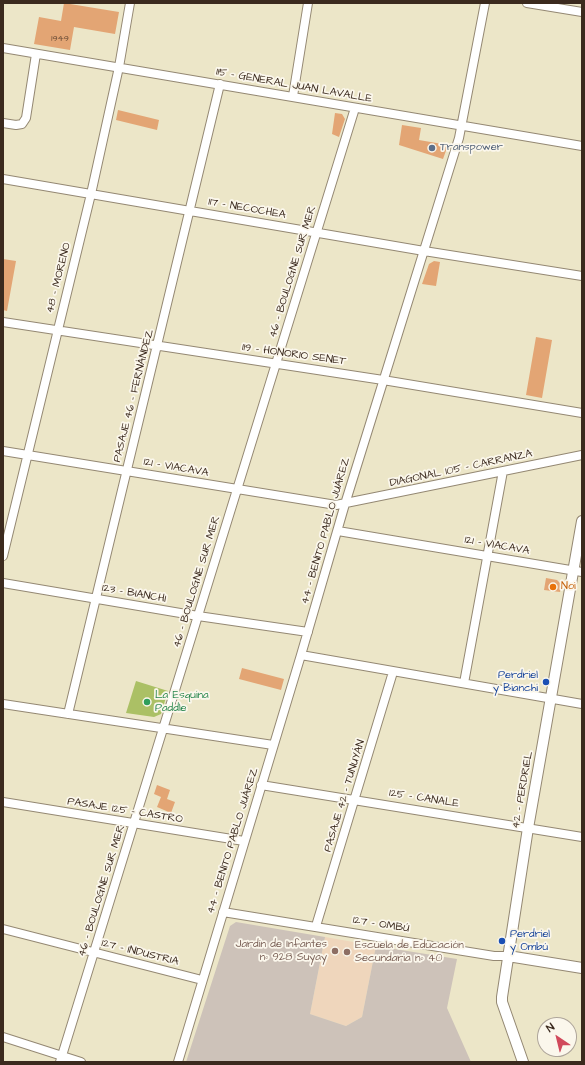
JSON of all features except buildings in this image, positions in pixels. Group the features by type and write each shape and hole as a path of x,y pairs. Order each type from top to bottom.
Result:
{"street":[{"name":"48 - MORENO","path":"3,556 91,194 119,67 130,3"},
{"path":"293,96 308,3"},
{"name":"44 - BENITO PABLO JUÁREZ","path":"178,1062 308,632 345,504 462,126 485,3"},
{"path":"527,3 582,12"},
{"name":"115 - GENERAL JUAN LAVALLE","path":"3,48 582,146"},
{"path":"3,123 16,125 22,124 26,118 36,54"},
{"name":"PASAJE 46 - FERNÁNDEZ","path":"68,714 220,84"},
{"name":"46 - BOULOGNE SUR MER","path":"61,1059 198,616 278,364 316,232 356,108"},
{"name":"117 - NECOCHEA","path":"3,179 424,251 582,276"},
{"name":"119 - HONORIO SENET","path":"3,322 383,380 582,413"},
{"name":"121 - VIACAVA","path":"3,451 238,490 336,505 345,504"},
{"name":"DIAGONAL 105 - CARRANZA","path":"345,504 582,455"},
{"path":"464,683 503,471"},
{"name":"42 - PERDRIEL","path":"523,1062 502,1002 528,828 551,698 578,571 582,521"},
{"name":"121 - VIACAVA","path":"338,531 578,571"},
{"name":"123 - BIANCHI","path":"3,583 198,616 308,632"},
{"path":"301,655 582,704"},
{"name":"PASAJE 42 - TUNUYÁN","path":"316,926 394,672"},
{"path":"3,704 163,730 273,745"},
{"name":"125 - CANALE","path":"261,785 355,799 582,837"},
{"name":"PASAJE 125 - CASTRO","path":"3,802 244,841"},
{"name":"127 - OMBÚ","path":"223,912 494,956 508,956 582,968"},
{"name":"127 - INDUSTRIA","path":"3,929 202,980"},
{"path":"3,1037 61,1059 82,1062"}],"shaded area":[{"path":"236,922 325,937 310,1014 346,1026 362,1017 376,946 457,959 447,1008 471,1062 186,1062 230,926"},
{"path":"325,937 376,946 362,1017 346,1026 310,1014"}],"green space":[{"name":"La Esquina Paddle","path":"136,681 168,691 161,714 154,717 126,713"}],"place":[{"name":"Transpower","path":"432,148"},
{"name":"Noi","path":"553,587"},
{"name":"Perdriel y Bianchi","path":"546,682"},
{"name":"La Esquina Paddle","path":"147,702"},
{"name":"Perdriel y Ombú","path":"502,941"},
{"name":"Jardín de Infantes nº 928 Suyay","path":"335,951"},
{"name":"Escuela de Educación Secundaria nº 40","path":"347,952"}]}
